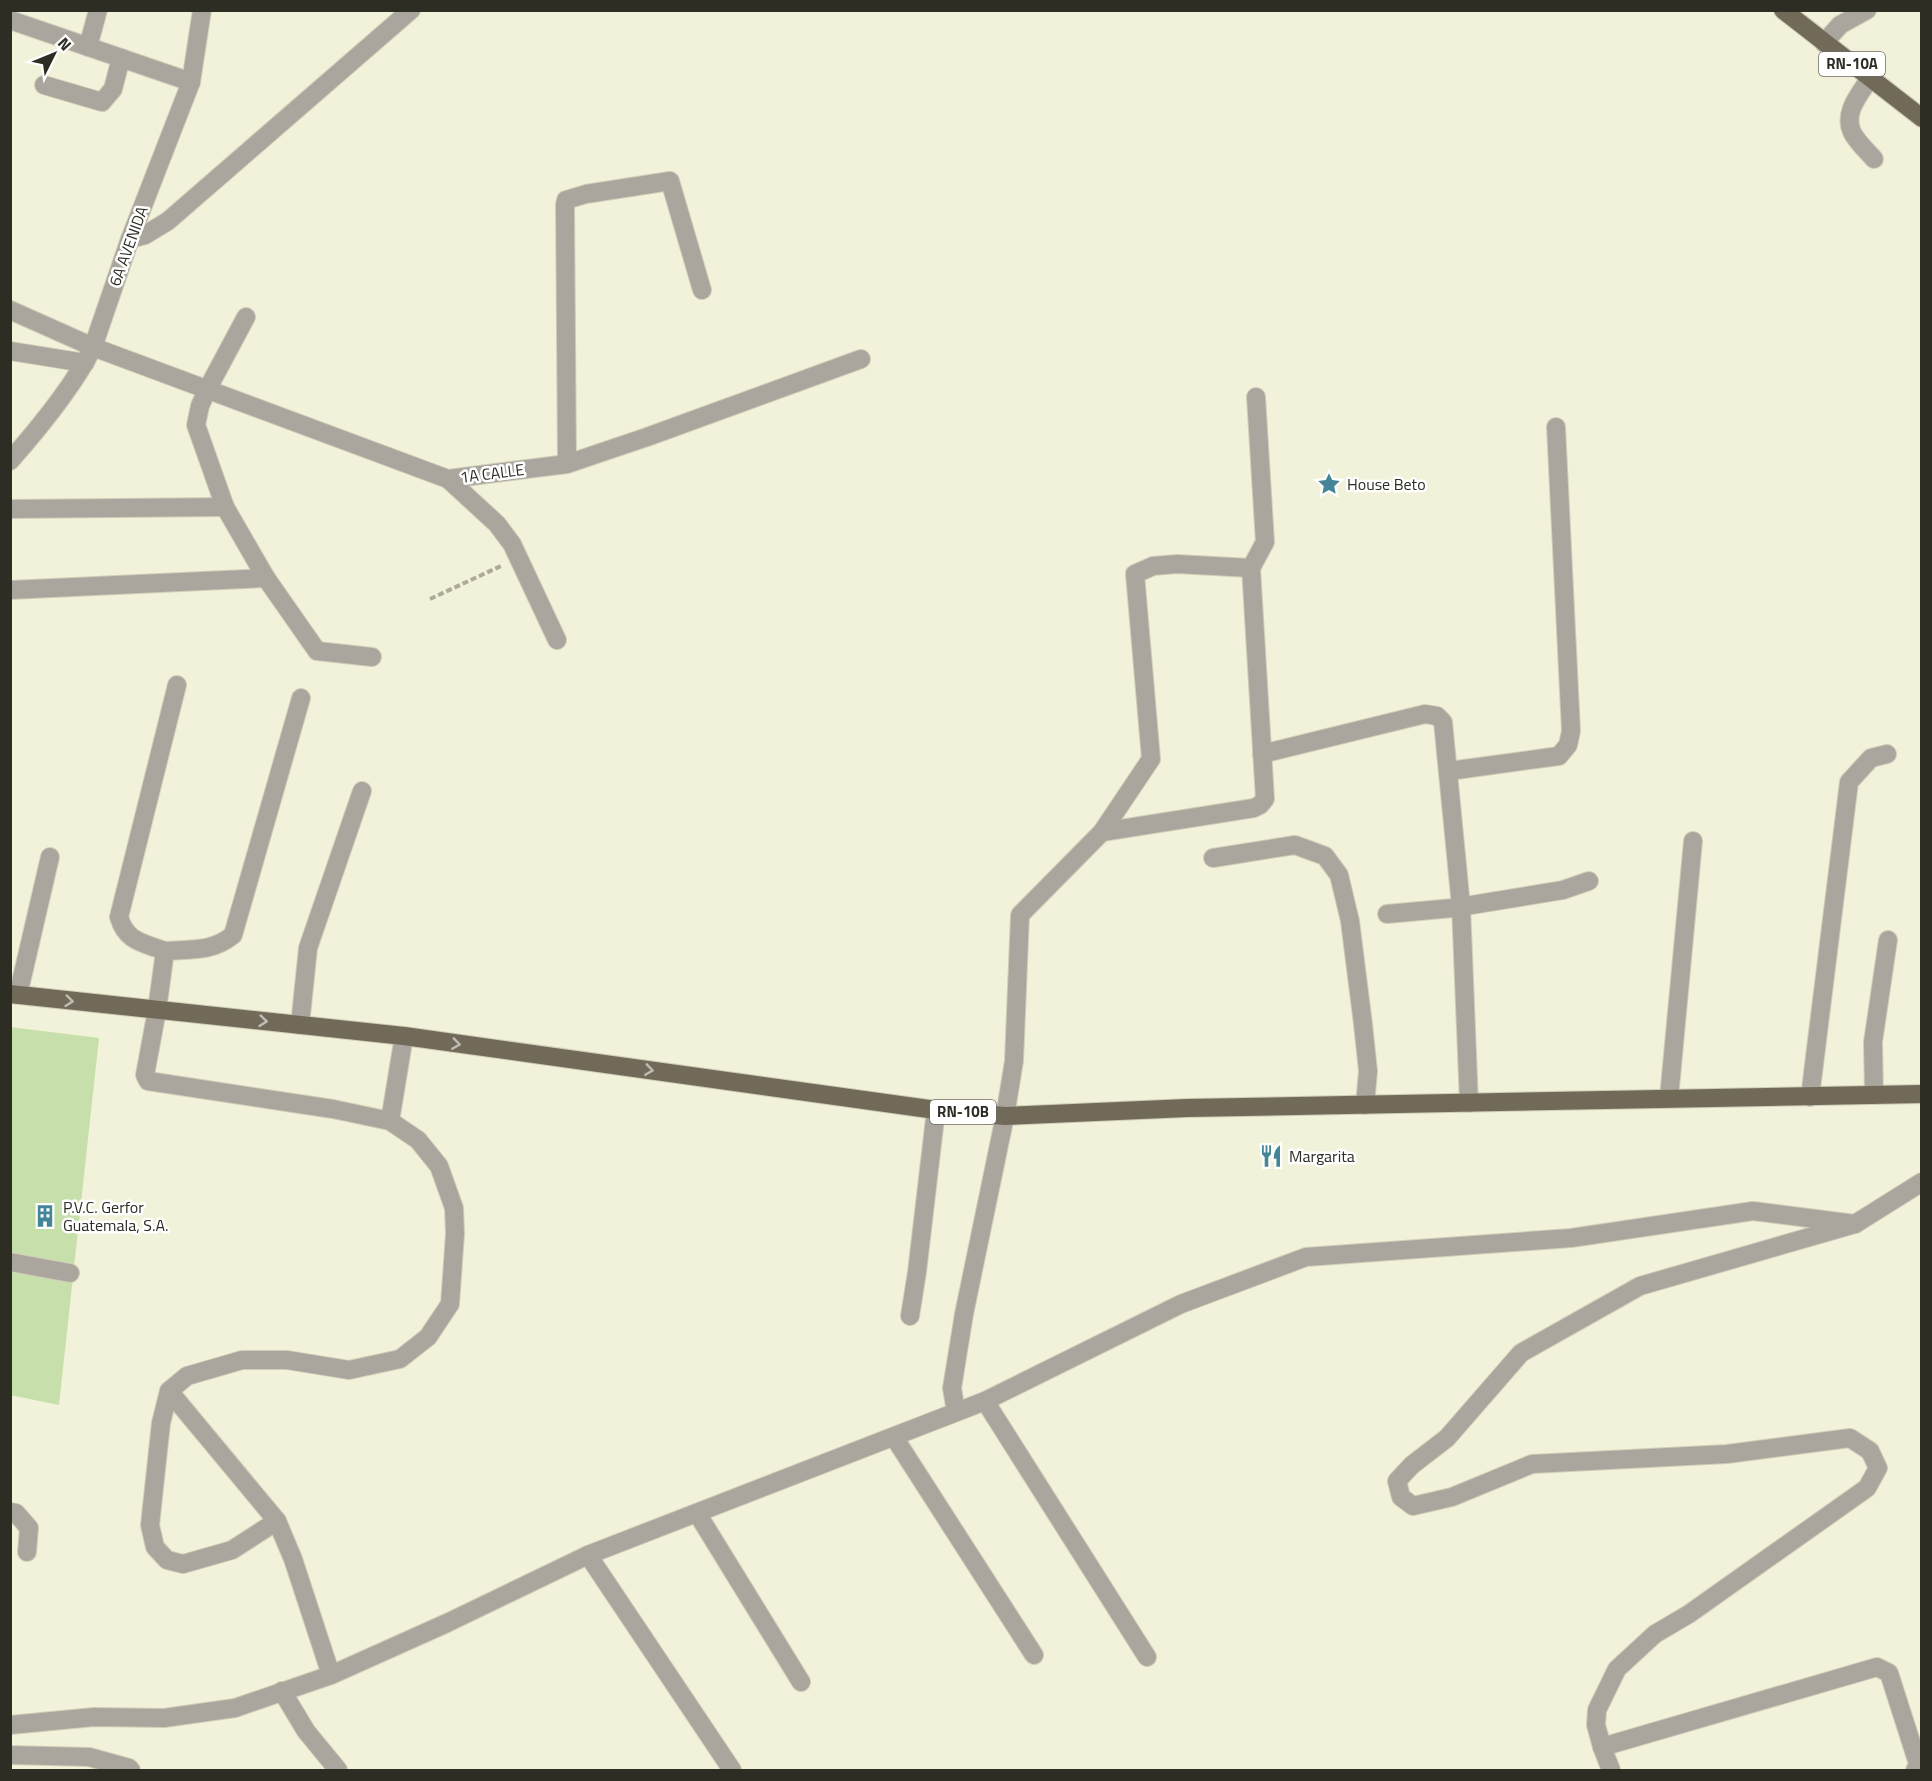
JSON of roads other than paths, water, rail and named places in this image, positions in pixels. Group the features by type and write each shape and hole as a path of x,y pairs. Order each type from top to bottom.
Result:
{"main road":[{"name":"RN-10A","path":"1783,10 1922,118"},
{"name":"RN-10B","path":"14,995 404,1036 936,1110 1005,1116 1187,1108 1922,1094"}],"street":[{"path":"88,47 98,10"},
{"name":"6A AVENIDA","path":"10,461 31,437 89,355 190,82 202,10"},
{"path":"130,239 145,235 168,221 411,10"},
{"path":"1824,43 1840,25 1867,10"},
{"path":"10,20 190,82"},
{"path":"44,85 102,102 113,89 121,58"},
{"path":"1870,78 1850,113 1852,132 1874,159"},
{"path":"567,464 566,200 586,194 670,181 702,290"},
{"path":"10,310 89,355"},
{"path":"246,316 207,390 200,406 196,425 225,507 266,578 318,651 372,657"},
{"path":"10,351 89,355"},
{"name":"1A CALLE","path":"89,355 207,390 448,479 567,464 861,359"},
{"path":"1102,831 1254,808 1265,799 1251,568 1265,542 1256,397"},
{"path":"1449,771 1559,756 1568,745 1571,731 1556,427"},
{"path":"448,479 497,524 512,544 557,640"},
{"path":"10,509 225,507"},
{"path":"956,1412 952,1388 964,1314 1005,1116 1014,1061 1020,915 1102,831 1151,759 1135,574 1153,566 1177,564 1251,568"},
{"path":"10,590 266,578"},
{"path":"177,685 119,917 123,930 132,938 165,951 209,948 224,942 233,935 301,698"},
{"path":"1262,754 1425,714 1437,716 1443,722 1461,906 1469,1103"},
{"path":"1810,1097 1850,782 1871,758 1887,754"},
{"path":"300,1025 308,948 362,791"},
{"path":"1669,1098 1693,841"},
{"path":"1213,858 1295,845 1325,856 1339,875 1350,921 1363,1023 1368,1071 1365,1105"},
{"path":"14,995 50,857"},
{"path":"1387,914 1461,906 1563,890 1589,881"},
{"path":"1874,1095 1873,1042 1888,940"},
{"path":"165,951 145,1075 148,1081 333,1109 390,1121 418,1140 439,1166 454,1208 450,1304 428,1337 400,1359 349,1370 287,1360 242,1360 187,1376 169,1391 160,1423 150,1526 155,1547 167,1560 183,1564 232,1550 277,1521"},
{"path":"390,1121 404,1036"},
{"path":"910,1316 919,1260 936,1110"},
{"path":"1611,1770 1596,1725 1597,1710 1617,1669 1655,1634 1689,1614 1867,1488 1878,1468 1870,1451 1850,1438 1727,1454 1532,1464 1452,1497 1413,1506 1401,1497 1397,1481 1412,1465 1446,1438 1521,1353 1640,1286 1855,1224 1922,1182"},
{"path":"10,1725 94,1718 164,1718 235,1708 331,1675 447,1623 588,1555 985,1401 1181,1304 1306,1257 1571,1238 1753,1210 1855,1224"},
{"path":"10,1262 70,1273"},
{"path":"169,1391 277,1521 293,1559 331,1675"},
{"path":"985,1401 1147,1657"},
{"path":"894,1437 1034,1655"},
{"path":"10,1512 16,1513 29,1528 27,1552"},
{"path":"697,1513 801,1682"},
{"path":"588,1555 732,1770"},
{"path":"1602,1747 1877,1667 1889,1673 1919,1767 1915,1770"},
{"path":"282,1691 306,1731 338,1770"},
{"path":"14,1760 89,1757 131,1770"}],"place":[{"name":"House Beto","path":"1329,484"},
{"name":"Margarita","path":"1271,1156"},
{"name":"P.V.C. Gerfor Guatemala, S.A.","path":"45,1216"}]}
